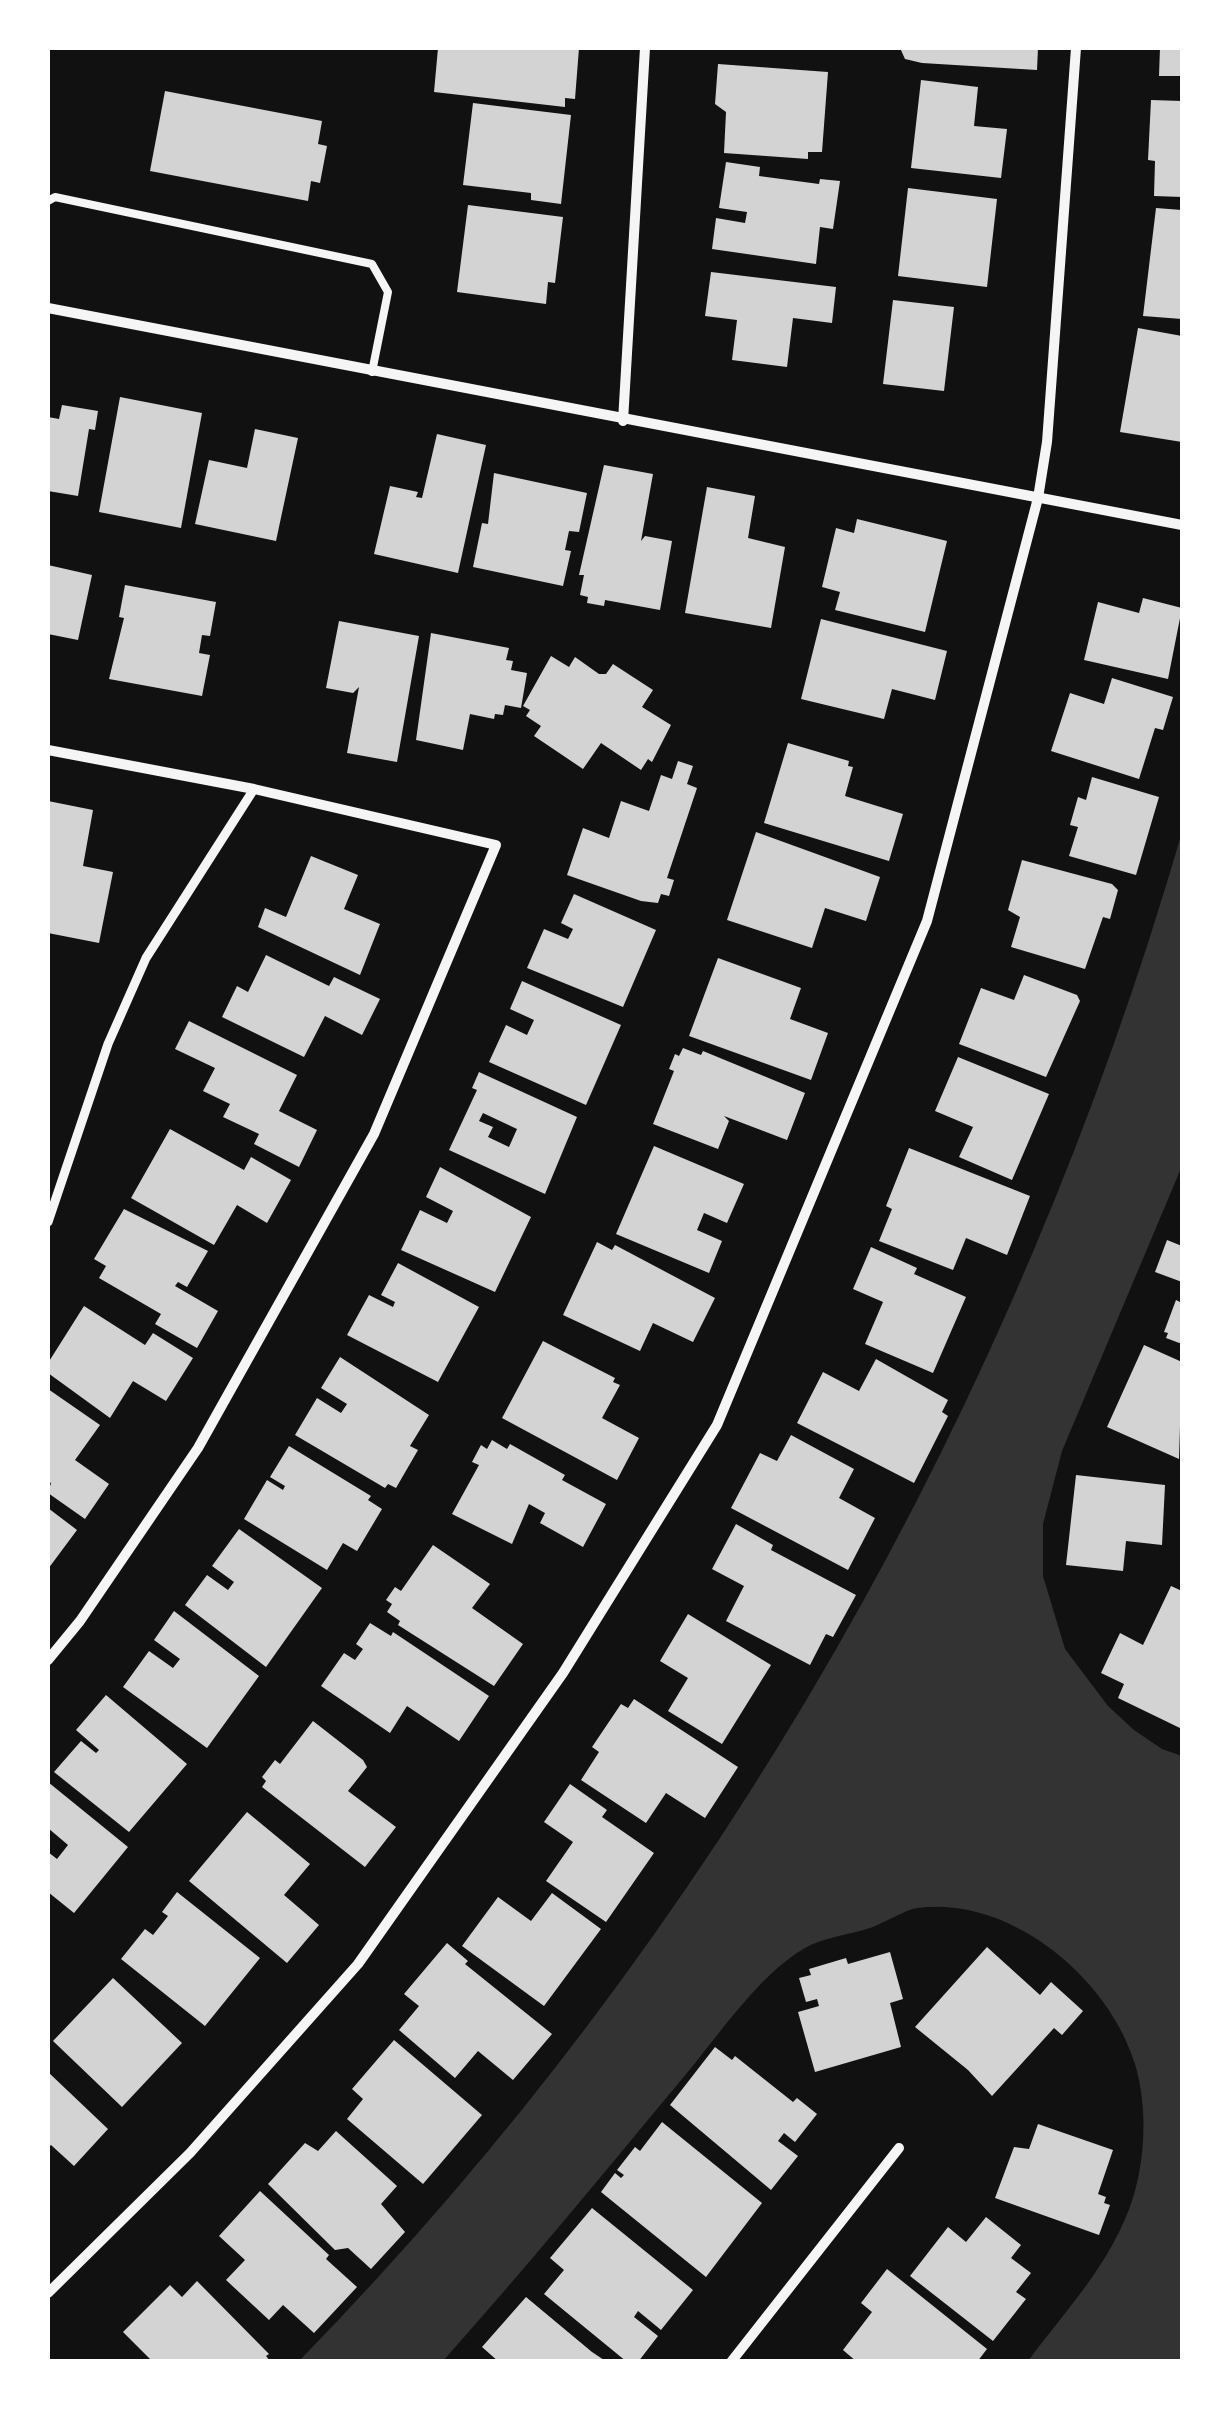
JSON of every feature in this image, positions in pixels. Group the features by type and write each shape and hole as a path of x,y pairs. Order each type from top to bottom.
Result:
{"street":[{"path":"623,420 646,48"},
{"path":"48,2293 190,2153 358,1964 563,1673 717,1425 927,920 1038,498 1047,442 1076,48"},
{"path":"48,308 1182,525"},
{"path":"48,750 254,789 496,845 374,1134 198,1448 80,1620 48,1660"},
{"path":"48,1222 108,1044 146,958 254,789"},
{"path":"732,2362 899,2148"}],"lane":[{"path":"48,201 55,197 372,264 388,292 372,372"}],"shaded area":[{"path":"1182,832 1182,1166 1062,1451 1043,1524 1043,1576 1065,1649 1108,1706 1162,1749 1182,1756 1182,2361 1028,2361 1092,2277 1119,2232 1137,2183 1142,2154 1141,2093 1122,2032 1079,1973 1020,1929 987,1915 952,1907 912,1909 870,1928 820,1941 771,1974 443,2361 299,2361 450,2196 590,2023 718,1841 835,1651 940,1455 1033,1253 1114,1045"}],"building":[{"path":"438,48 579,48 575,99 565,98 565,107 434,92"},
{"path":"900,48 1038,48 1037,70 922,63 905,59"},
{"path":"1160,48 1182,48 1182,76 1159,76"},
{"path":"718,64 828,72 822,152 808,152 808,159 724,153 726,112 715,104"},
{"path":"921,80 978,87 974,126 1007,129 1001,178 911,168"},
{"path":"165,91 322,121 318,144 327,146 320,183 311,181 308,201 150,171"},
{"path":"1151,100 1182,101 1182,197 1154,196 1155,161 1148,160"},
{"path":"473,103 571,115 561,204 531,200 531,193 463,185"},
{"path":"726,162 760,167 759,176 819,184 820,179 840,181 833,229 820,227 816,264 712,249 716,218 745,223 747,212 719,208"},
{"path":"908,188 997,199 987,287 898,276"},
{"path":"468,205 563,217 555,283 548,282 546,304 457,292"},
{"path":"1156,208 1182,210 1182,319 1143,316"},
{"path":"711,272 836,287 832,323 793,318 787,367 732,360 737,320 705,316"},
{"path":"893,300 954,307 944,391 883,384"},
{"path":"1138,328 1182,336 1182,442 1120,432"},
{"path":"120,397 202,413 181,528 99,512"},
{"path":"62,405 98,411 95,430 89,429 78,496 48,491 48,417 59,419"},
{"path":"255,429 298,438 276,541 195,524 209,460 247,468"},
{"path":"437,434 486,445 458,573 374,554 390,486 418,492 416,497 422,498"},
{"path":"604,465 653,474 641,541 645,536 672,541 660,610 605,600 604,606 587,603 588,597 580,595 584,575 579,575"},
{"path":"494,473 587,493 579,532 569,531 565,550 571,551 563,586 473,567 482,523 488,524"},
{"path":"707,487 755,496 748,538 785,547 771,628 685,613"},
{"path":"857,519 947,541 925,632 835,610 840,592 822,587 836,528 854,533"},
{"path":"48,565 92,575 78,640 48,634"},
{"path":"125,585 216,602 210,636 202,635 199,653 210,655 202,696 109,679 124,618 119,617"},
{"path":"1143,598 1182,608 1168,679 1084,660 1098,602 1139,613"},
{"path":"821,619 947,651 935,700 892,689 884,719 801,699"},
{"path":"339,621 419,636 397,762 347,753 359,687 353,693 326,688"},
{"path":"431,633 509,648 506,660 513,661 511,670 527,673 521,708 505,705 503,715 495,714 494,719 470,714 463,750 416,740"},
{"path":"551,656 569,667 575,657 599,674 606,674 613,664 653,690 642,707 671,725 652,762 648,759 641,770 601,743 583,769 534,736 541,726 526,716 530,710 523,706"},
{"path":"1112,678 1173,697 1163,730 1155,728 1139,779 1051,751 1070,693 1104,704"},
{"path":"788,743 849,761 848,766 853,767 845,796 903,814 889,861 764,823"},
{"path":"678,761 693,766 687,784 697,788 667,878 674,880 669,896 661,894 658,903 641,901 567,875 583,828 609,838 621,801 649,811 661,775 672,779"},
{"path":"1092,777 1159,797 1136,875 1069,856 1078,827 1070,825 1078,797 1086,800"},
{"path":"48,801 93,810 83,866 113,872 99,943 48,933"},
{"path":"756,832 880,877 866,921 825,908 812,948 727,920"},
{"path":"311,856 358,875 344,909 380,924 360,975 258,927 265,908 286,917"},
{"path":"1022,860 1112,884 1118,890 1110,919 1103,917 1085,969 1011,947 1020,917 1008,910"},
{"path":"574,894 656,930 623,1007 527,968 544,929 568,939 573,929 561,923"},
{"path":"266,955 329,986 334,977 380,999 362,1035 325,1016 304,1057 222,1017 237,986 248,992"},
{"path":"718,958 801,988 790,1019 828,1033 811,1080 689,1036"},
{"path":"1024,975 1077,995 1080,1001 1046,1077 959,1044 981,988 1014,1000"},
{"path":"522,981 621,1025 586,1105 489,1062 506,1025 527,1035 534,1020 510,1009"},
{"path":"189,1021 297,1075 279,1111 317,1130 299,1167 254,1144 259,1134 223,1117 230,1104 203,1091 215,1068 175,1049"},
{"path":"683,1048 701,1055 703,1051 805,1093 787,1140 724,1116 729,1121 718,1149 653,1124 674,1071 669,1069 675,1054 679,1056"},
{"path":"958,1057 1049,1094 1012,1180 959,1157 973,1127 935,1111"},
{"path":"479,1072 577,1117 545,1194 449,1150 477,1090 472,1088","holes":["483,1113 517,1129 509,1147 488,1137 493,1127 479,1121"]},
{"path":"170,1129 244,1170 251,1157 291,1180 267,1223 237,1205 214,1245 131,1198"},
{"path":"654,1146 744,1184 727,1223 704,1213 697,1230 722,1241 709,1273 616,1234"},
{"path":"909,1148 1030,1196 1007,1255 966,1238 953,1270 879,1241 892,1209 886,1206"},
{"path":"440,1167 531,1217 495,1292 401,1250 420,1210 447,1223 453,1211 426,1197"},
{"path":"124,1209 208,1251 187,1287 178,1282 175,1286 218,1311 197,1348 155,1324 161,1314 99,1278 106,1266 94,1259"},
{"path":"1167,1240 1182,1246 1182,1282 1155,1272"},
{"path":"597,1242 612,1250 615,1245 715,1298 693,1342 653,1323 640,1351 563,1315"},
{"path":"871,1247 917,1268 914,1274 966,1297 933,1373 865,1344 883,1302 853,1289"},
{"path":"398,1263 479,1307 438,1382 347,1335 369,1295 393,1307 395,1302 381,1295"},
{"path":"1176,1300 1182,1303 1182,1344 1166,1338 1168,1333 1164,1332"},
{"path":"84,1306 145,1345 153,1333 193,1358 166,1401 133,1381 110,1418 48,1373 48,1363"},
{"path":"543,1341 615,1378 613,1382 620,1385 602,1418 639,1438 617,1480 502,1418"},
{"path":"1144,1345 1182,1362 1179,1459 1107,1427"},
{"path":"340,1357 429,1415 410,1446 418,1450 396,1488 388,1484 385,1488 295,1435 317,1398 341,1413 347,1404 321,1388"},
{"path":"876,1359 948,1400 942,1412 948,1416 914,1483 797,1423 823,1372 859,1391"},
{"path":"48,1389 100,1425 75,1460 109,1484 85,1519 48,1493"},
{"path":"791,1435 854,1469 839,1498 875,1518 848,1570 731,1508 760,1453 777,1461"},
{"path":"492,1440 507,1449 510,1444 606,1504 583,1547 540,1523 545,1513 529,1504 512,1544 452,1514 479,1465 472,1462 481,1445 487,1449"},
{"path":"289,1446 371,1496 368,1500 382,1509 357,1551 343,1543 327,1570 244,1519 267,1480 283,1490 285,1486 270,1477"},
{"path":"1076,1475 1165,1485 1162,1545 1126,1541 1123,1571 1066,1565"},
{"path":"48,1508 77,1530 48,1569"},
{"path":"736,1524 773,1545 771,1550 856,1595 833,1637 826,1634 810,1665 726,1621 744,1586 712,1569"},
{"path":"239,1529 322,1588 266,1667 185,1605 207,1575 228,1590 234,1582 212,1566"},
{"path":"433,1545 490,1584 472,1608 523,1644 494,1686 398,1625 400,1621 387,1612 392,1604 386,1600 395,1587 401,1591"},
{"path":"1171,1586 1182,1591 1182,1729 1118,1698 1124,1684 1101,1673 1120,1633 1143,1645"},
{"path":"174,1611 259,1676 207,1748 123,1687 149,1651 173,1668 180,1659 154,1640"},
{"path":"688,1614 771,1665 722,1744 668,1711 688,1678 660,1661"},
{"path":"370,1623 391,1636 393,1632 489,1696 459,1741 407,1706 390,1733 321,1686 344,1653 355,1660 363,1649 356,1644"},
{"path":"106,1695 187,1764 129,1832 54,1772 81,1741 96,1753 99,1750 76,1730"},
{"path":"634,1699 738,1767 705,1818 666,1793 646,1823 581,1780 599,1752 592,1747 621,1704 628,1708"},
{"path":"313,1721 367,1767 348,1791 396,1827 365,1867 262,1787 266,1781 262,1777 275,1760 280,1764"},
{"path":"48,1782 128,1847 74,1913 48,1892 48,1852 57,1859 68,1845 48,1828"},
{"path":"570,1784 607,1810 602,1817 654,1853 606,1922 546,1881 573,1842 544,1822"},
{"path":"247,1812 310,1864 284,1895 319,1925 287,1963 189,1881"},
{"path":"177,1892 260,1958 205,2026 121,1959 145,1929 153,1935 168,1916 162,1912"},
{"path":"552,1893 601,1929 544,2006 462,1946 498,1897 531,1921"},
{"path":"447,1943 468,1961 465,1964 552,2034 513,2080 478,2051 455,2078 399,2030 419,2006 404,1994"},
{"path":"987,1947 1040,1995 1051,1982 1083,2011 1062,2035 1054,2028 992,2096 968,2070 915,2027"},
{"path":"890,1952 903,1999 890,2003 901,2047 815,2072 798,2012 819,2006 817,1999 806,2002 799,1978 811,1975 809,1969 846,1958 848,1964"},
{"path":"113,1978 182,2043 122,2107 53,2041"},
{"path":"394,2040 482,2115 423,2184 347,2119 363,2099 352,2089"},
{"path":"715,2047 732,2060 735,2056 793,2102 797,2098 817,2114 795,2142 784,2133 778,2141 798,2156 771,2190 670,2105"},
{"path":"48,2072 108,2129 74,2166 51,2145 48,2148"},
{"path":"662,2122 762,2203 706,2277 601,2192 615,2173 621,2178 624,2175 617,2170 635,2147 640,2151"},
{"path":"1038,2124 1113,2150 1098,2194 1106,2197 1104,2203 1110,2205 1099,2235 995,2198 1014,2147 1029,2149"},
{"path":"336,2131 397,2186 381,2204 405,2232 371,2269 348,2248 335,2250 268,2184 305,2143 318,2151"},
{"path":"260,2191 329,2255 326,2259 357,2287 314,2333 283,2305 269,2320 226,2280 245,2260 219,2236"},
{"path":"592,2208 693,2290 661,2330 638,2311 634,2317 658,2336 638,2362 627,2362 544,2294 564,2270 550,2258"},
{"path":"986,2217 1021,2245 1011,2258 1031,2273 1016,2292 1026,2299 993,2341 910,2276 948,2227 966,2242"},
{"path":"887,2269 987,2349 977,2362 857,2362 843,2350 872,2312 861,2303"},
{"path":"197,2281 269,2354 266,2356 271,2362 153,2362 123,2332 170,2285 182,2297"},
{"path":"526,2297 607,2362 499,2362 482,2347"}]}
